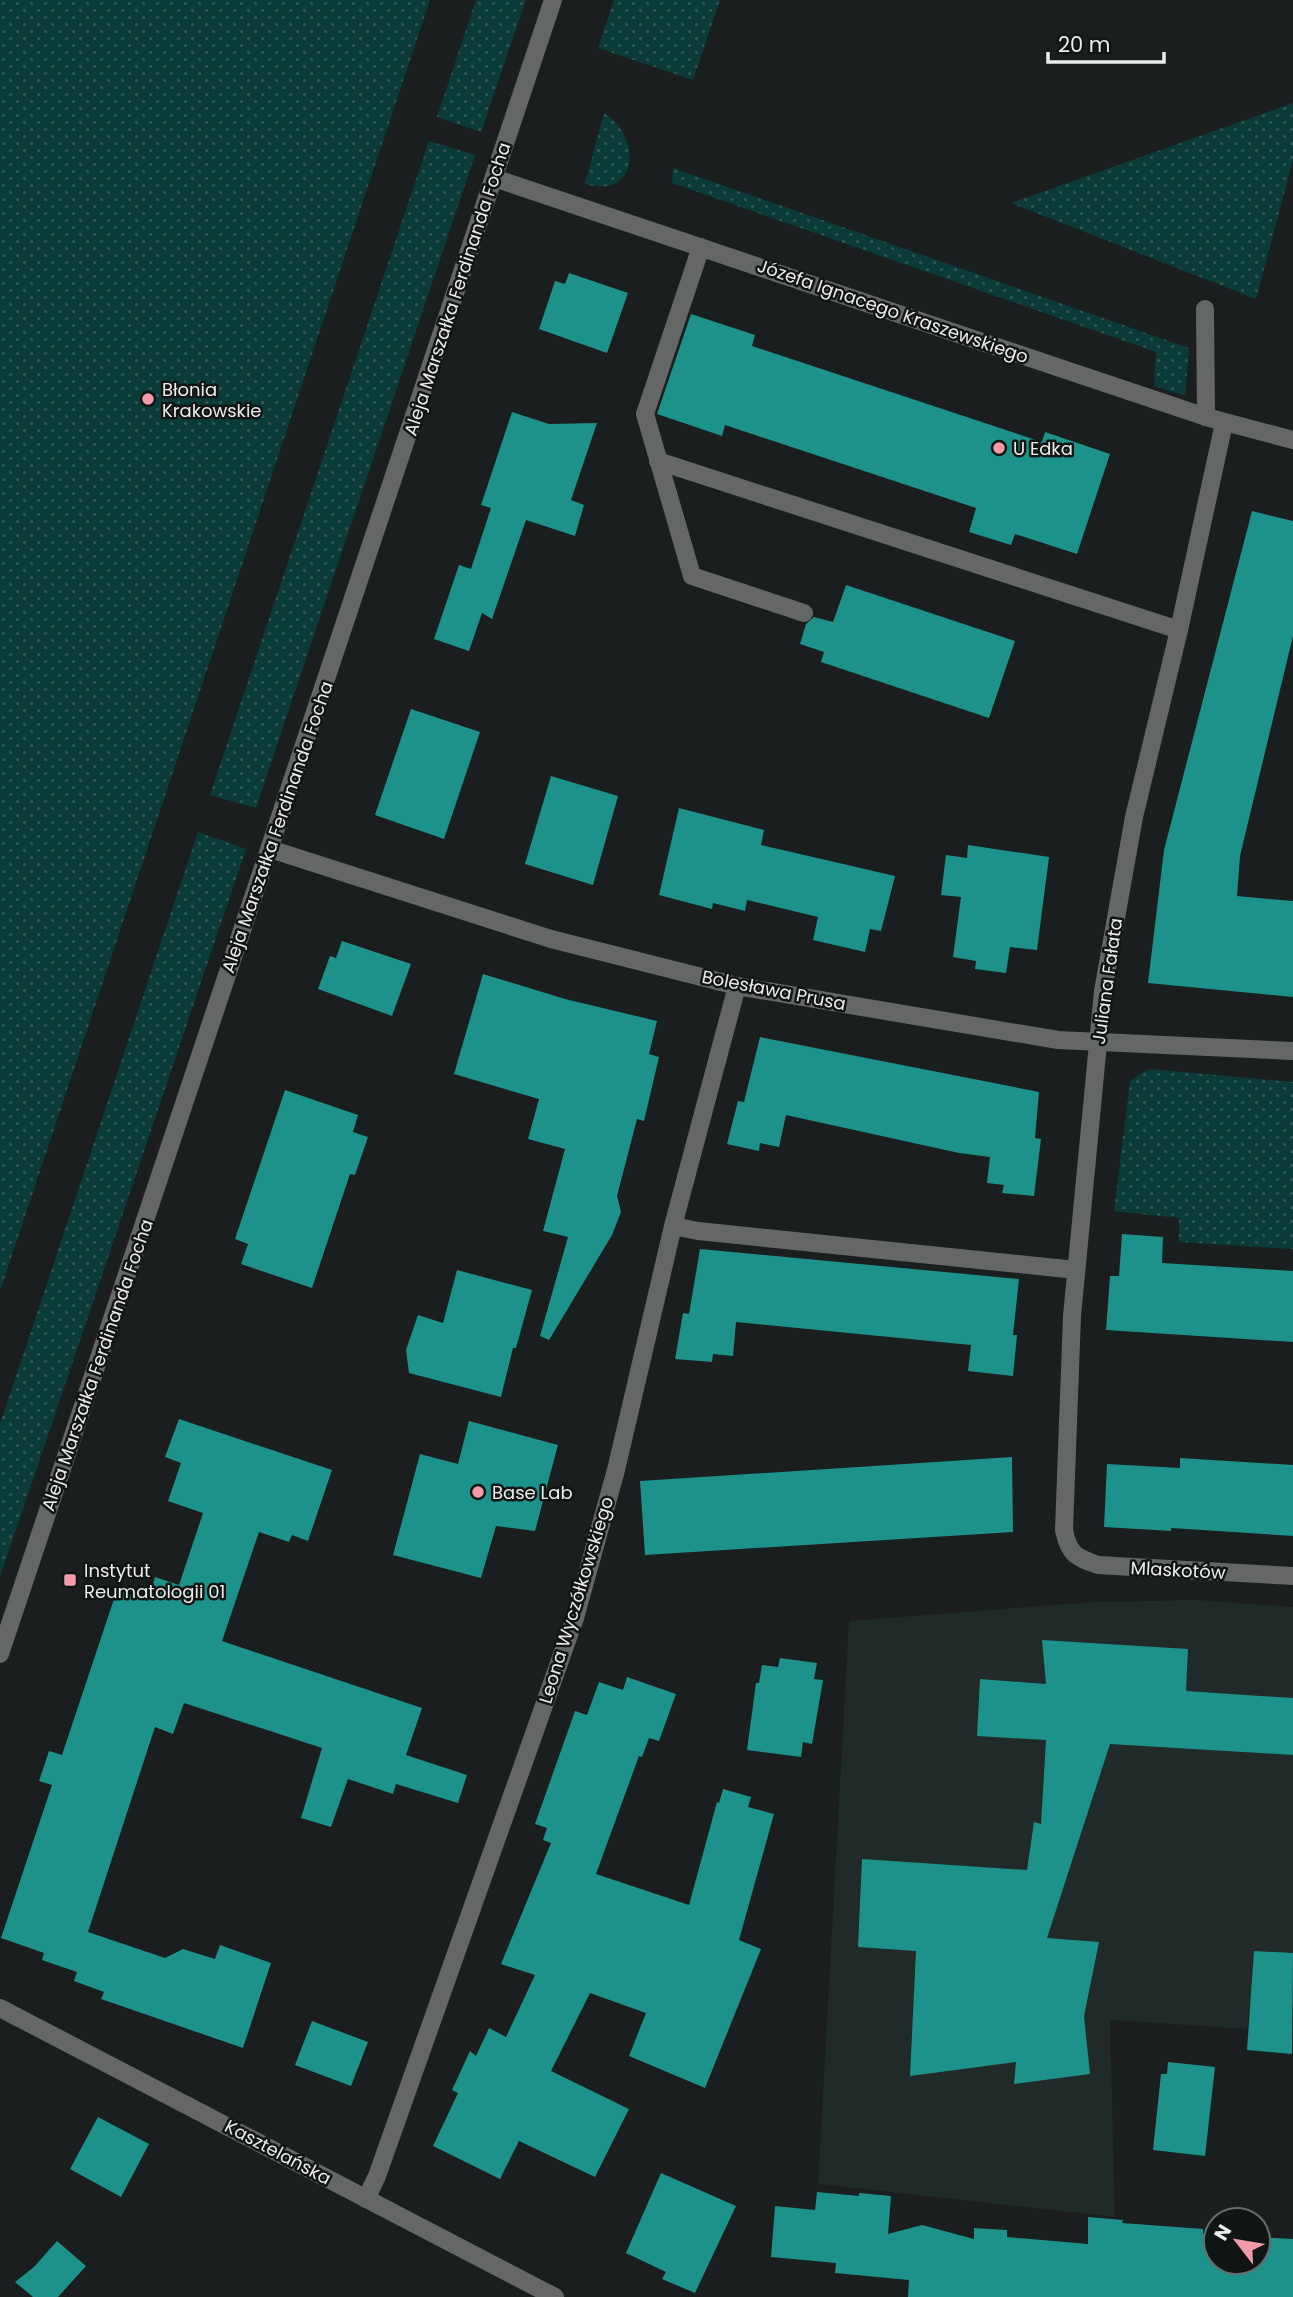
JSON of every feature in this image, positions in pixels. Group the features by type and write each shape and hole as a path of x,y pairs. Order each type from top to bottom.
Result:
{"street":[{"name":"Aleja Marszałka Ferdinanda Focha","path":"0,1654 553,0"},
{"name":"Józefa Ignacego Kraszewskiego","path":"494,178 1224,423 1293,440"},
{"path":"701,247 645,414 658,461 692,576 804,612"},
{"path":"1205,309 1206,417"},
{"name":"Juliana Fałata","path":"1068,1548 1064,1518 1076,1270 1103,991 1134,817 1179,630 1224,423"},
{"path":"658,461 1179,630"},
{"name":"Bolesława Prusa","path":"270,849 551,939 737,986 1058,1040 1097,1044 1293,1051"},
{"name":"Leona Wyczółkowskiego","path":"366,2199 377,2176 575,1618 616,1470 673,1226 737,986"},
{"path":"673,1226 712,1233 1076,1270"},
{"name":"Mlaskotów","path":"1068,1548 1083,1560 1098,1565 1293,1576"},
{"name":"Kasztelańska","path":"0,2008 555,2297"}],"shaded area":[{"name":"Błonia Krakowskie","path":"0,0 430,0 0,1291"},
{"path":"476,0 526,0 481,132 437,117"},
{"path":"614,0 720,0 693,80 598,48"},
{"path":"1293,103 1293,160 1256,299 1011,203"},
{"path":"604,113 616,123 625,136 629,163 625,175 616,183 603,186 585,184"},
{"path":"429,141 475,155 256,808 210,795"},
{"path":"673,168 1189,348 1185,396 1154,386 1156,352 672,183"},
{"path":"198,832 246,849 0,1577 0,1424"},
{"path":"1149,1069 1293,1082 1293,1249 1179,1242 1179,1218 1114,1211 1130,1081"},
{"path":"1197,1600 1293,1607 1293,2004 1250,2003 1247,2029 1110,2020 1115,2217 818,2184 849,1621 1093,1602"}],"building":[{"path":"569,273 628,293 607,353 539,329 555,281 565,284"},
{"path":"691,314 755,335 752,346 1042,442 1045,432 1110,454 1077,554 1015,534 1011,545 969,532 976,508 725,425 722,436 657,414"},
{"path":"512,412 549,424 597,423 571,500 584,505 575,536 526,520 492,619 482,613 469,651 434,639 459,565 471,569 491,508 481,505"},
{"path":"1252,511 1293,521 1293,636 1240,856 1237,896 1293,901 1293,997 1148,983 1164,850"},
{"path":"846,585 1015,641 989,718 821,662 824,652 800,644 806,624 814,617 833,622"},
{"path":"411,709 480,732 444,839 375,815"},
{"path":"551,776 618,796 593,885 525,864"},
{"path":"679,808 764,830 761,845 895,876 881,931 870,929 865,952 813,940 818,917 747,900 745,911 713,903 712,909 659,895"},
{"path":"968,845 1049,857 1037,950 1010,947 1006,973 975,969 976,961 953,957 961,897 941,895 946,855 967,858"},
{"path":"342,941 411,964 392,1016 318,989 330,956 336,958"},
{"path":"483,974 565,999 657,1021 649,1054 659,1057 644,1121 637,1119 617,1196 621,1212 612,1235 549,1340 540,1336 568,1237 543,1231 565,1149 528,1139 539,1099 454,1074"},
{"path":"760,1037 1039,1092 1035,1138 1041,1139 1034,1196 1002,1193 1004,1185 987,1183 990,1157 959,1153 786,1115 779,1147 760,1143 759,1151 727,1144 738,1101 744,1102"},
{"path":"285,1090 358,1115 353,1132 368,1137 355,1175 350,1174 312,1288 241,1264 248,1244 235,1239"},
{"path":"1122,1234 1163,1237 1162,1263 1293,1271 1293,1342 1106,1330 1110,1276 1119,1276"},
{"path":"700,1249 1019,1279 1013,1335 1017,1335 1013,1376 968,1371 971,1345 736,1322 733,1356 713,1354 712,1362 675,1359 683,1313 689,1314"},
{"path":"457,1270 532,1290 516,1348 513,1348 501,1397 409,1373 406,1350 418,1315 443,1323"},
{"path":"179,1419 332,1470 308,1541 292,1535 289,1542 259,1532 222,1641 422,1708 406,1755 467,1775 458,1803 396,1784 393,1794 348,1779 331,1827 301,1818 322,1748 184,1703 173,1734 155,1727 88,1932 165,1958 183,1949 215,1959 220,1945 271,1963 243,2048 101,1999 104,1992 74,1981 77,1972 42,1960 44,1953 1,1938 52,1785 39,1781 49,1751 62,1755 117,1590 148,1601 155,1577 179,1585 203,1513 168,1501 181,1463 165,1457"},
{"name":"Base Lab","path":"469,1421 558,1445 535,1531 496,1526 481,1578 393,1555 420,1454 458,1464"},
{"path":"1012,1457 1013,1532 645,1555 640,1481"},
{"path":"1180,1458 1293,1465 1293,1536 1171,1528 1171,1531 1104,1527 1107,1464 1180,1468"},
{"path":"1042,1640 1188,1649 1186,1691 1293,1698 1293,1755 1110,1744 1047,1938 1099,1942 1084,2016 1090,2074 1014,2084 1016,2062 910,2076 916,1951 858,1947 862,1859 1027,1870 1034,1822 1041,1824 1046,1740 977,1736 980,1679 1046,1684"},
{"path":"780,1658 817,1663 814,1679 823,1680 812,1744 803,1742 801,1757 747,1750 756,1683 759,1683 762,1665 778,1667"},
{"path":"627,1677 676,1694 659,1741 649,1738 642,1757 639,1756 596,1874 689,1905 717,1802 719,1803 723,1789 751,1797 748,1807 774,1814 739,1940 761,1949 705,2088 629,2056 646,2013 590,1993 551,2071 629,2109 595,2177 519,2141 500,2179 433,2146 458,2093 452,2090 470,2051 476,2056 489,2028 506,2037 535,1975 501,1964 551,1843 543,1840 547,1828 535,1824 575,1711 587,1715 599,1682 623,1690"},
{"path":"1254,1951 1293,1953 1292,2054 1247,2050"},
{"path":"312,2021 368,2042 351,2086 295,2065"},
{"path":"1168,2062 1215,2067 1205,2156 1153,2150 1161,2074 1167,2074"},
{"path":"98,2117 149,2144 121,2197 70,2169"},
{"path":"661,2173 736,2206 695,2293 662,2279 666,2272 626,2253"},
{"path":"817,2192 891,2196 888,2234 922,2225 974,2239 974,2228 1007,2230 1007,2237 1088,2244 1088,2217 1123,2220 1122,2223 1202,2229 1202,2276 1272,2276 1272,2238 1293,2239 1293,2297 908,2297 909,2280 835,2273 836,2263 771,2257 775,2206 815,2210"},
{"path":"57,2241 86,2266 58,2297 33,2297 15,2282 34,2267"}],"place":[{"name":"Błonia Krakowskie","path":"148,399"},
{"name":"U Edka","path":"999,448"},
{"name":"Base Lab","path":"478,1492"},
{"name":"Instytut Reumatologii 01","path":"70,1580"}]}
